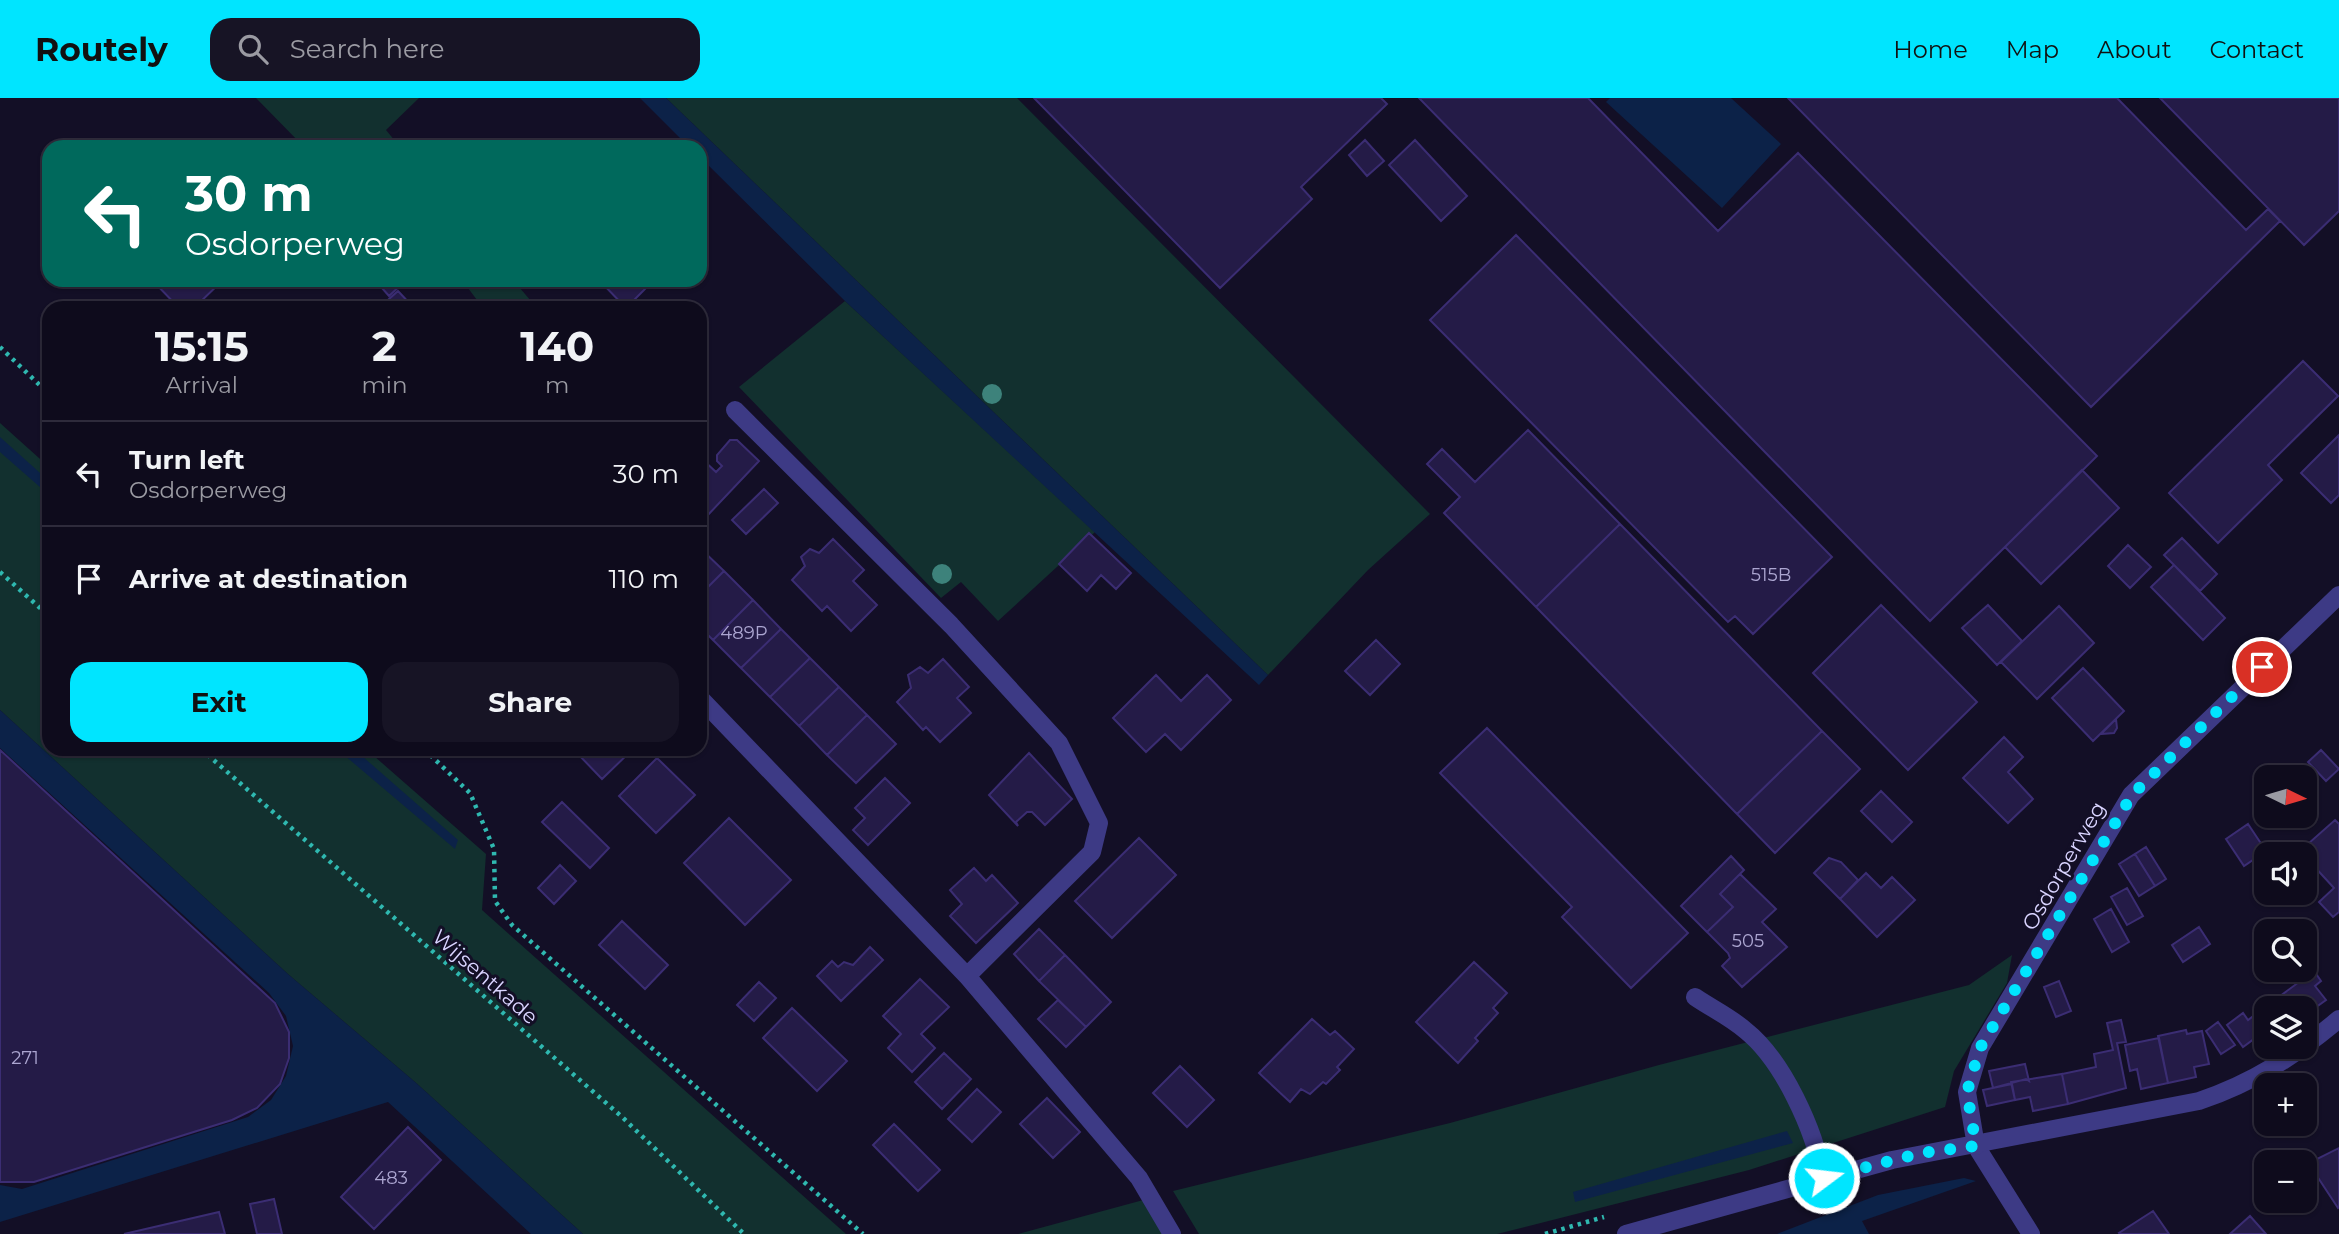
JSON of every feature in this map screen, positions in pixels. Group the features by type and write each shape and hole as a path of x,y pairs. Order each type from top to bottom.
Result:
{"street":[{"path":"735,410 951,625 1059,743 1099,823 1091,852 967,976"},
{"name":"Osdorperweg","path":"1976,1146 1967,1092 1980,1048 2132,795 2339,594"},
{"path":"707,705 967,976 1139,1178 1172,1234"},
{"path":"1695,997 1747,1031 1780,1072 1819,1154 1824,1178"},
{"path":"1626,1234 1921,1153 1976,1146 2160,1111 2239,1088 2302,1050 2339,1019"},
{"path":"1976,1146 2031,1234"}],"path":[{"path":"0,347 42,387"},
{"path":"0,572 42,609"},
{"name":"Wijsentkade","path":"209,756 621,1116 744,1234"},
{"path":"431,756 470,793 494,849 495,901 512,925 863,1234"}],"green space":[{"path":"256,98 419,98 386,130 394,140 297,140"},
{"path":"666,98 1017,98 1430,514 1368,570 1268,675"},
{"path":"467,287 519,287 531,301 478,301"},
{"path":"845,301 1095,532 998,621 961,582 941,598 739,387"},
{"path":"0,423 42,461 42,749 0,710"},
{"path":"50,756 374,756 486,854 482,910 846,1234 583,1234 415,1082 289,975"},
{"path":"2012,955 2007,983 1954,1071 1945,1107 1749,1170 1497,1234 1199,1234 1173,1191 1450,1123 1659,1065 1969,985"},
{"path":"1147,1199 1166,1234 1018,1234"}],"water":[{"path":"640,98 666,98 1268,675 1259,685 845,301 707,164 707,140 682,140"},
{"path":"1610,98 1731,98 1781,144 1722,208 1606,102"},
{"path":"0,437 42,475 42,489 0,452"},
{"path":"0,710 42,749 42,756 50,756 289,975 415,1082 583,1234 531,1234 388,1102 0,1222 0,1185 22,1189 248,1117 271,1100 286,1076 293,1046 286,1016 269,993 0,748"},
{"path":"345,756 362,756 458,840 455,849"},
{"path":"1787,1131 1793,1143 1575,1202 1573,1192"},
{"path":"1964,1178 1976,1181 1862,1221 1869,1234 1777,1234 1878,1195"}],"building":[{"path":"1034,98 1381,98 1387,104 1301,187 1312,199 1220,288"},
{"path":"1419,98 1588,98 1718,231 1798,153 2097,456 1930,621"},
{"path":"1788,98 2117,98 2246,230 2268,209 2280,221 2091,407"},
{"path":"2160,98 2339,98 2339,211 2304,245"},
{"path":"1365,140 1384,161 1367,176 1349,155"},
{"path":"1415,140 1467,196 1441,221 1389,165"},
{"path":"1516,235 1832,557 1753,634 1735,616 1728,622 1430,320"},
{"path":"159,287 216,287 201,301 172,301"},
{"path":"381,287 399,287 389,296"},
{"path":"606,287 647,287 633,301 619,301"},
{"path":"398,291 407,301 387,301"},
{"path":"2303,361 2338,396 2268,465 2282,480 2218,543 2169,493"},
{"path":"1528,430 1620,524 1536,607 1444,513 1460,497 1427,464 1442,449 1475,482"},
{"path":"2339,435 2339,495 2331,503 2301,473"},
{"path":"730,440 737,440 759,461 707,516 707,464 716,472 722,466 717,461 717,455"},
{"path":"2082,470 2119,508 2041,584 2005,547"},
{"path":"764,489 778,503 746,534 732,520"},
{"path":"1620,524 1822,731 1737,814 1536,607"},
{"path":"1089,533 1131,573 1116,589 1101,575 1087,591 1059,564"},
{"path":"2182,538 2217,574 2200,591 2164,555"},
{"path":"833,539 864,570 853,581 877,605 851,631 827,606 822,611 792,580 805,566 801,557 810,549 819,553"},
{"path":"2128,545 2151,567 2130,588 2108,566"},
{"path":"707,555 724,571 707,588"},
{"path":"2174,565 2225,618 2203,640 2151,587"},
{"path":"724,571 753,600 713,640 707,634 707,588"},
{"path":"753,600 781,629 741,668 713,640"},
{"path":"1881,605 1977,702 1908,770 1813,673"},
{"path":"1988,605 2022,641 1997,665 1962,628"},
{"path":"2059,606 2094,643 2037,699 2001,662"},
{"path":"781,629 810,658 770,697 741,668"},
{"path":"1376,640 1400,664 1370,695 1345,671"},
{"path":"810,658 839,687 799,726 770,697"},
{"path":"943,659 969,687 957,698 971,713 940,742 926,727 923,730 897,702 911,688 908,675 920,667 928,673"},
{"path":"2083,668 2124,711 2093,741 2052,698"},
{"path":"1156,675 1181,701 1207,675 1231,700 1181,750 1165,734 1146,752 1113,718"},
{"path":"839,687 867,715 827,755 799,726"},
{"path":"867,715 896,744 856,783 827,755"},
{"path":"2116,719 2117,728 2114,733 2101,734"},
{"path":"1487,728 1688,933 1631,988 1562,917 1572,907 1440,773"},
{"path":"1822,731 1860,769 1775,853 1737,814"},
{"path":"2004,737 2023,757 2008,772 2033,799 2008,823 1963,778"},
{"path":"0,750 275,1003 289,1032 289,1058 280,1084 257,1108 232,1120 34,1182 0,1182"},
{"path":"2321,750 2339,769 2326,781 2317,772 2317,765 2308,762"},
{"path":"1029,753 1072,799 1045,825 1032,812 1027,812 1016,822 1018,826 989,795"},
{"path":"580,756 626,756 602,779"},
{"path":"657,758 695,795 656,833 619,796"},
{"path":"885,778 910,803 868,845 853,830 865,818 855,808"},
{"path":"1881,791 1912,822 1892,842 1861,811"},
{"path":"562,802 609,848 590,868 542,822"},
{"path":"729,818 791,880 745,925 684,863"},
{"path":"2335,820 2339,824 2339,912 2333,917 2319,902 2334,888 2317,870 2317,842 2310,842"},
{"path":"2248,824 2260,842 2254,842 2254,859 2244,866 2226,839"},
{"path":"1139,838 1176,875 1112,938 1075,901"},
{"path":"2146,847 2166,879 2155,886 2135,854"},
{"path":"2135,854 2155,886 2139,896 2119,864"},
{"path":"1731,856 1744,870 1720,894 1733,907 1707,932 1681,906"},
{"path":"1829,858 1841,862 1858,880 1840,899 1814,873"},
{"path":"560,865 576,881 554,904 538,888"},
{"path":"974,868 986,881 992,875 1018,903 976,943 950,916 962,904 950,890"},
{"path":"1866,873 1881,888 1892,877 1915,900 1877,937 1840,899"},
{"path":"1740,874 1776,909 1762,922 1787,947 1742,987 1722,966 1730,958 1728,953 1707,932 1733,907 1720,894"},
{"path":"2127,888 2143,916 2127,925 2111,897"},
{"path":"2111,909 2129,942 2112,952 2094,919"},
{"path":"622,921 668,965 645,989 599,945"},
{"path":"2199,927 2210,944 2183,962 2172,945"},
{"path":"1039,929 1065,955 1039,981 1014,954"},
{"path":"870,947 883,960 841,1001 817,976 832,961 838,967 844,962 853,965"},
{"path":"1065,955 1111,1002 1086,1027 1039,981"},
{"path":"1474,962 1507,993 1493,1008 1498,1013 1475,1038 1478,1041 1458,1063 1416,1022"},
{"path":"2317,975 2321,981 2315,986 2326,1000 2317,1006 2317,996 2280,996 2299,982 2317,982"},
{"path":"920,979 949,1007 921,1034 935,1048 912,1072 888,1048 901,1034 883,1016"},
{"path":"2059,981 2071,1011 2056,1017 2044,987"},
{"path":"759,982 776,998 754,1021 737,1005"},
{"path":"1058,1000 1086,1027 1066,1047 1038,1019"},
{"path":"792,1008 847,1061 817,1091 763,1038"},
{"path":"2243,1013 2248,1020 2254,1016 2254,1039 2243,1047 2227,1025"},
{"path":"1312,1019 1330,1035 1335,1031 1354,1049 1337,1067 1340,1070 1326,1084 1323,1082 1310,1094 1301,1089 1290,1102 1259,1073"},
{"path":"2121,1020 2126,1042 2117,1043 2126,1088 2068,1104 2062,1074 2096,1067 2094,1054 2113,1050 2107,1023"},
{"path":"2218,1022 2235,1045 2221,1054 2206,1031"},
{"path":"2186,1030 2187,1034 2202,1031 2209,1064 2194,1067 2196,1077 2168,1083 2158,1036"},
{"path":"2159,1038 2168,1083 2141,1089 2137,1069 2130,1071 2125,1045"},
{"path":"944,1053 971,1079 942,1109 915,1082"},
{"path":"2025,1064 2029,1081 2026,1079 1993,1088 1989,1071"},
{"path":"1180,1066 1214,1100 1187,1127 1153,1093"},
{"path":"2062,1074 2068,1104 2033,1111 2030,1097 2015,1100 2011,1082"},
{"path":"2012,1084 2015,1100 1987,1106 1983,1090"},
{"path":"977,1089 1001,1112 972,1142 948,1119"},
{"path":"1047,1098 1080,1132 1053,1158 1020,1124"},
{"path":"894,1124 940,1170 918,1191 873,1145"},
{"path":"408,1127 441,1160 374,1229 341,1197"},
{"path":"2339,1148 2338,1208 2317,1176 2317,1159"},
{"path":"274,1199 282,1234 257,1234 250,1204"},
{"path":"2153,1211 2169,1234 2119,1233"},
{"path":"219,1212 225,1234 124,1234"},
{"path":"2250,1216 2266,1234 2230,1234"}],"route":[{"path":"1824,1178 1921,1153 1976,1146 1967,1092 1980,1048 2132,795 2262,667"}]}
